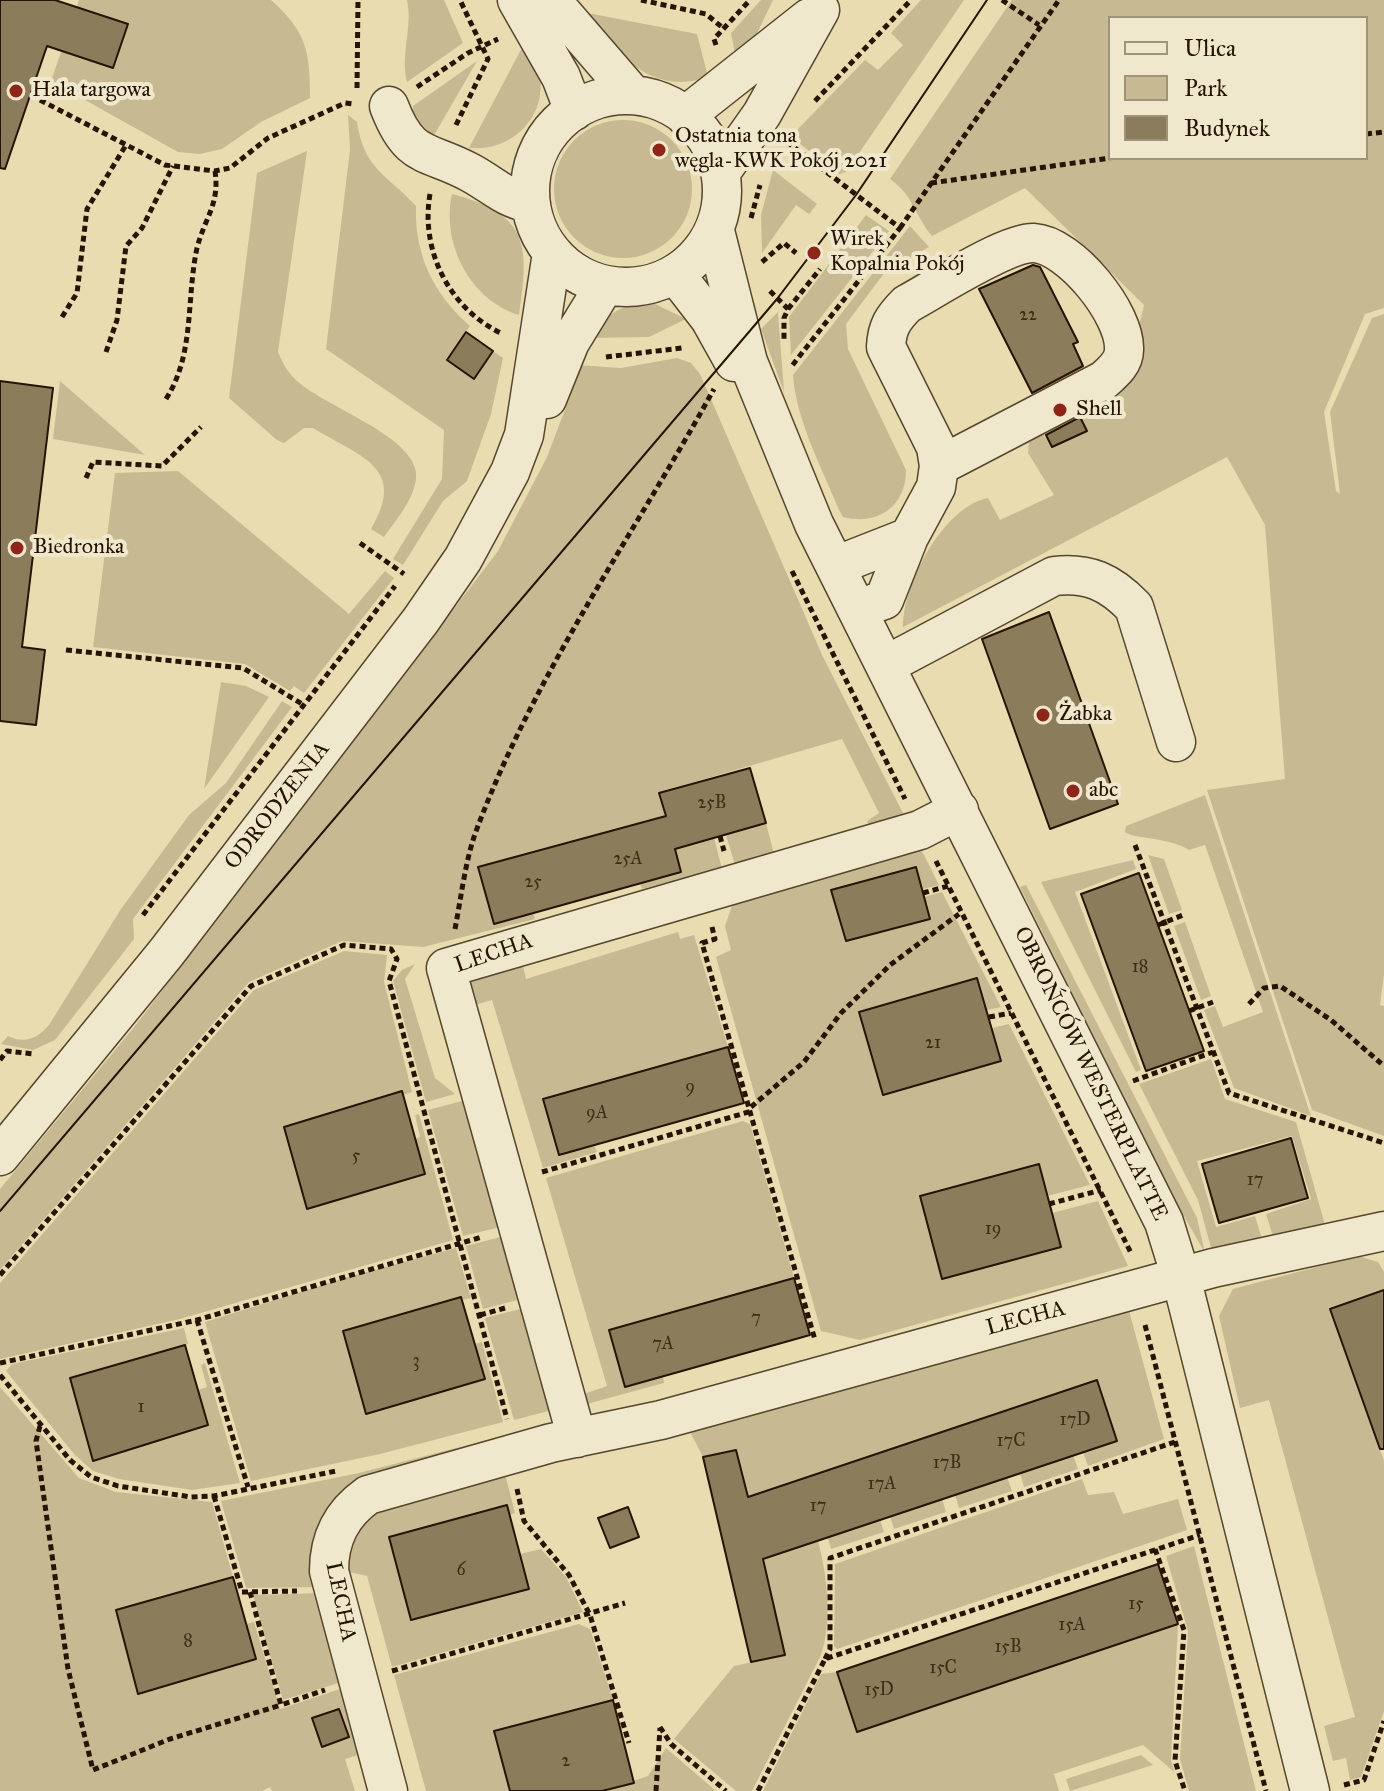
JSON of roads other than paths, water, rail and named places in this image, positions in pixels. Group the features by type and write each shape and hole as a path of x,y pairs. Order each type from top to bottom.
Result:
{"street":[{"path":"551,0 632,94"},
{"path":"685,116 824,5"},
{"path":"721,172 762,114 824,5"},
{"path":"513,18 561,77 574,111"},
{"path":"632,94 653,99 685,116 706,137 721,172 723,202 715,231 699,256 676,275 649,286 605,285 583,277 552,253 537,227 531,204 536,155 549,135 574,111 603,98 632,94"},
{"path":"389,106 399,132 418,152 471,173 504,197 531,204"},
{"path":"471,173 536,155"},
{"name":"OBROŃCÓW WESTERPLATTE","path":"715,231 760,397 835,566 1164,1222 1325,1788"},
{"path":"857,609 884,600 909,537 927,509 939,466 936,447 886,347 887,331 894,316 907,304 1017,245 1049,245 1064,255 1110,303 1121,329 1125,352 1118,368 1104,380 939,466"},
{"name":"ODRODZENIA","path":"524,435 552,253"},
{"name":"OBROŃCÓW WESTERPLATTE","path":"676,275 710,319 729,355 760,397"},
{"name":"ODRODZENIA","path":"0,1156 166,953 421,620 463,559 492,508 524,435 549,396 566,351 605,285"},
{"path":"835,566 909,537"},
{"path":"886,665 1054,576 1078,573 1118,590 1134,607 1176,742"},
{"name":"LECHA","path":"577,1438 446,968 920,830 959,810"},
{"name":"LECHA","path":"388,1791 329,1571 332,1542 355,1504 386,1488 577,1438 661,1420 1139,1288 1384,1231"}],"tram line":[{"path":"0,1211 777,299 856,195 987,0"}],"place":[{"name":"Hala targowa","path":"16,91"},
{"name":"Ostatnia tona węgla-KWK Pokój 2021","path":"659,150"},
{"name":"Wirek Kopalnia Pokój","path":"814,253"},
{"name":"Shell","path":"1060,410"},
{"name":"Biedronka","path":"17,548"},
{"name":"Żabka","path":"1043,715"},
{"name":"abc","path":"1073,791"}]}
